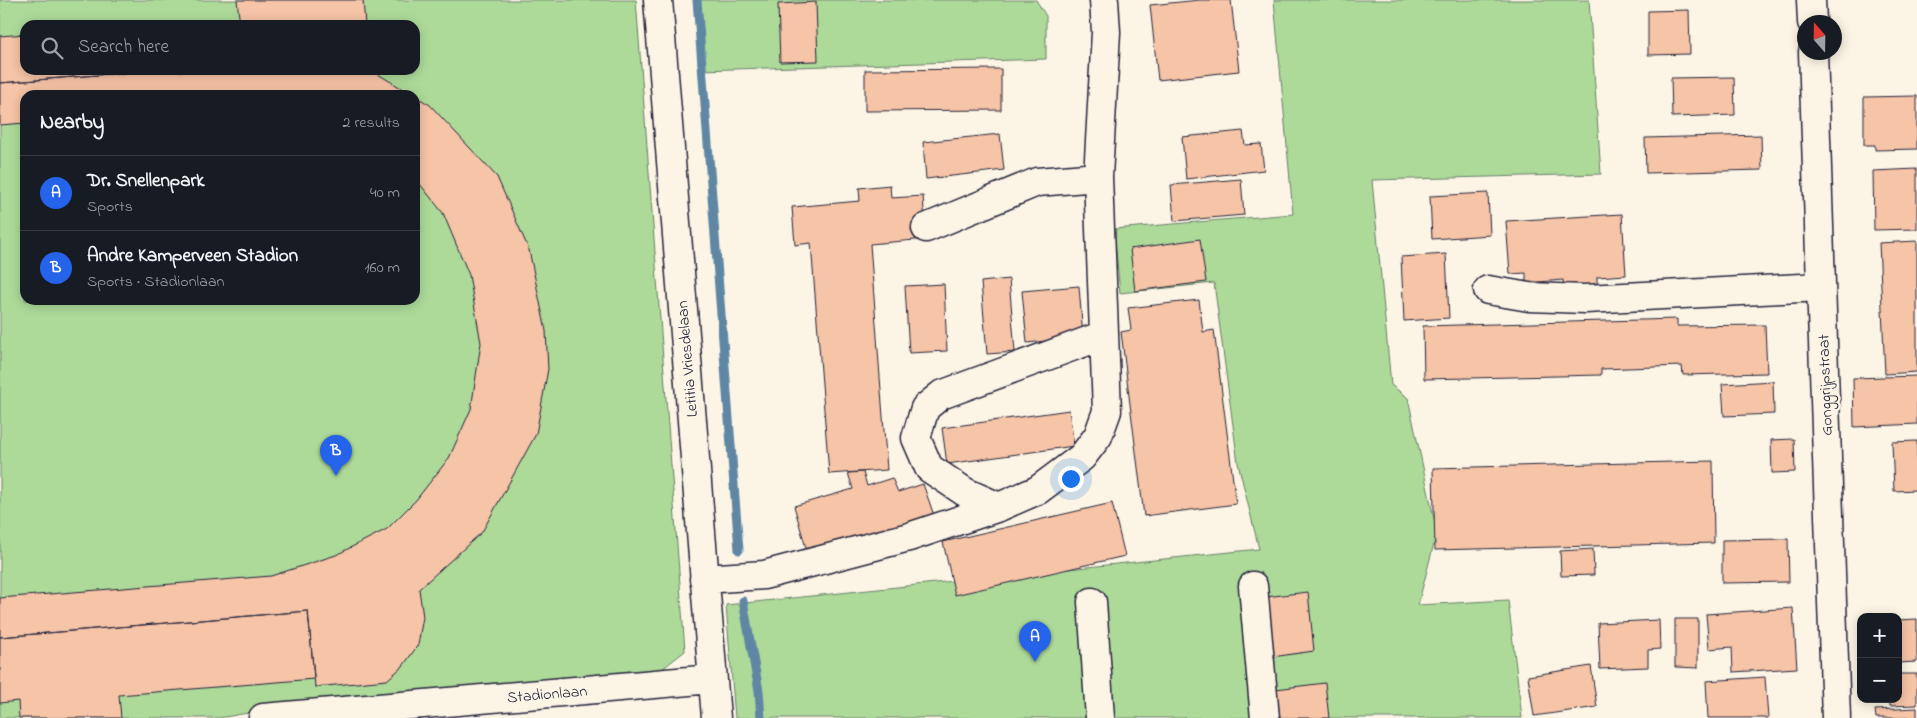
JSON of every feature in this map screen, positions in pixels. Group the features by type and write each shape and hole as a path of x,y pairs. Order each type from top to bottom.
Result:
{"street":[{"name":"Letitia Vriesdelaan","path":"658,0 716,718"},
{"path":"704,579 764,575 909,537 1000,507 1038,490 1082,457 1098,436 1107,411 1098,177 1106,32 1104,0"},
{"path":"1811,0 1812,15"},
{"name":"Gonggrijpstraat","path":"1813,60 1836,718"},
{"path":"926,228 1036,182 1098,177"},
{"path":"1488,290 1529,296 1585,300 1821,287"},
{"path":"1000,507 965,492 929,468 916,438 925,408 941,396 1104,335"},
{"path":"1252,586 1265,718"},
{"path":"1092,602 1100,718"},
{"name":"Stadionlaan","path":"263,718 712,678"}],"green space":[{"path":"0,0 636,0 685,651 657,673 562,682 346,696 219,718 0,718"},
{"path":"697,0 1036,0 1046,16 1046,59 703,70"},
{"path":"1274,0 1589,0 1601,174 1372,180 1391,385 1408,398 1437,532 1418,605 1508,600 1522,718 735,718 726,605 1259,549 1238,463 1214,283 1120,293 1114,229 1293,214"}],"building":[{"path":"237,0 363,0 365,20 239,20"},
{"path":"1200,0 1231,0 1239,71 1158,80 1150,5"},
{"path":"816,2 818,61 780,62 778,4"},
{"path":"1689,10 1690,54 1648,55 1648,11"},
{"path":"20,34 20,75 97,75 0,83 0,36"},
{"path":"1001,69 1001,110 865,111 865,70"},
{"path":"97,75 379,75 405,90 20,90 20,123 0,125 0,83"},
{"path":"1734,77 1735,115 1672,117 1671,78"},
{"path":"1917,96 1917,149 1875,150 1875,145 1864,145 1864,97"},
{"path":"420,99 430,105 497,177 529,250 546,331 548,369 536,434 482,532 419,589 423,617 418,645 403,666 387,680 315,687 308,611 0,637 0,598 271,576 336,555 387,529 416,500 449,458 471,409 481,343 469,275 443,213 420,184"},
{"path":"1243,131 1245,145 1261,144 1264,170 1186,179 1182,137"},
{"path":"1000,134 1004,170 926,179 923,142"},
{"path":"1761,135 1762,170 1646,173 1645,138"},
{"path":"1917,169 1917,229 1874,230 1873,171"},
{"path":"1241,179 1244,215 1174,221 1171,185"},
{"path":"890,185 891,198 923,196 926,239 870,244 887,470 829,474 811,243 795,245 792,207 860,201 859,188"},
{"path":"1488,193 1490,235 1432,239 1430,196"},
{"path":"1622,214 1626,275 1597,277 1597,287 1564,289 1563,280 1526,283 1526,273 1510,274 1506,221"},
{"path":"1200,239 1206,282 1135,291 1130,249"},
{"path":"1917,241 1917,372 1885,374 1879,243"},
{"path":"1446,254 1449,318 1404,321 1401,257"},
{"path":"1009,279 1015,352 987,354 981,282"},
{"path":"944,284 947,351 909,353 905,286"},
{"path":"1079,286 1083,337 1027,343 1022,291"},
{"path":"1199,300 1203,332 1214,330 1236,504 1144,516 1121,332 1131,330 1128,308"},
{"path":"1677,319 1677,326 1765,325 1767,373 1683,375 1682,366 1601,369 1601,375 1424,379 1423,326"},
{"path":"1917,376 1917,424 1854,427 1853,378"},
{"path":"1773,381 1774,414 1724,416 1722,384"},
{"path":"1069,410 1074,446 947,464 942,428"},
{"path":"1794,439 1795,472 1772,473 1771,440"},
{"path":"1917,441 1917,490 1894,491 1892,442"},
{"path":"1713,461 1714,543 1435,550 1433,468"},
{"path":"863,472 867,486 892,478 898,492 923,484 937,524 810,562 794,506 853,489 848,473"},
{"path":"1112,503 1125,556 955,595 943,542"},
{"path":"1788,539 1789,582 1722,583 1722,540"},
{"path":"1593,549 1594,575 1561,576 1560,551"},
{"path":"1308,592 1314,651 1272,657 1265,597"},
{"path":"1793,608 1797,668 1733,672 1732,647 1709,649 1706,614"},
{"path":"308,611 314,679 119,695 121,718 19,718 18,701 0,703 0,637"},
{"path":"1675,619 1698,619 1698,668 1675,667"},
{"path":"1917,619 1917,662 1902,663 1902,620"},
{"path":"1659,620 1660,649 1648,650 1648,667 1600,669 1598,623"},
{"path":"1591,666 1597,707 1534,716 1528,676"},
{"path":"1902,674 1917,674 1917,705 1890,706 1890,703 1902,703"},
{"path":"1765,677 1768,718 1708,718 1706,681"},
{"path":"1325,683 1329,718 1280,718 1276,689"},
{"path":"1917,708 1917,718 1876,718 1875,710"}],"waterway":[{"path":"697,0 739,550"},
{"path":"743,601 759,691 761,718"}],"place":[{"name":"Andre Kamperveen Stadion","path":"336,476"},
{"name":"Dr. Snellenpark","path":"1035,662"}]}
